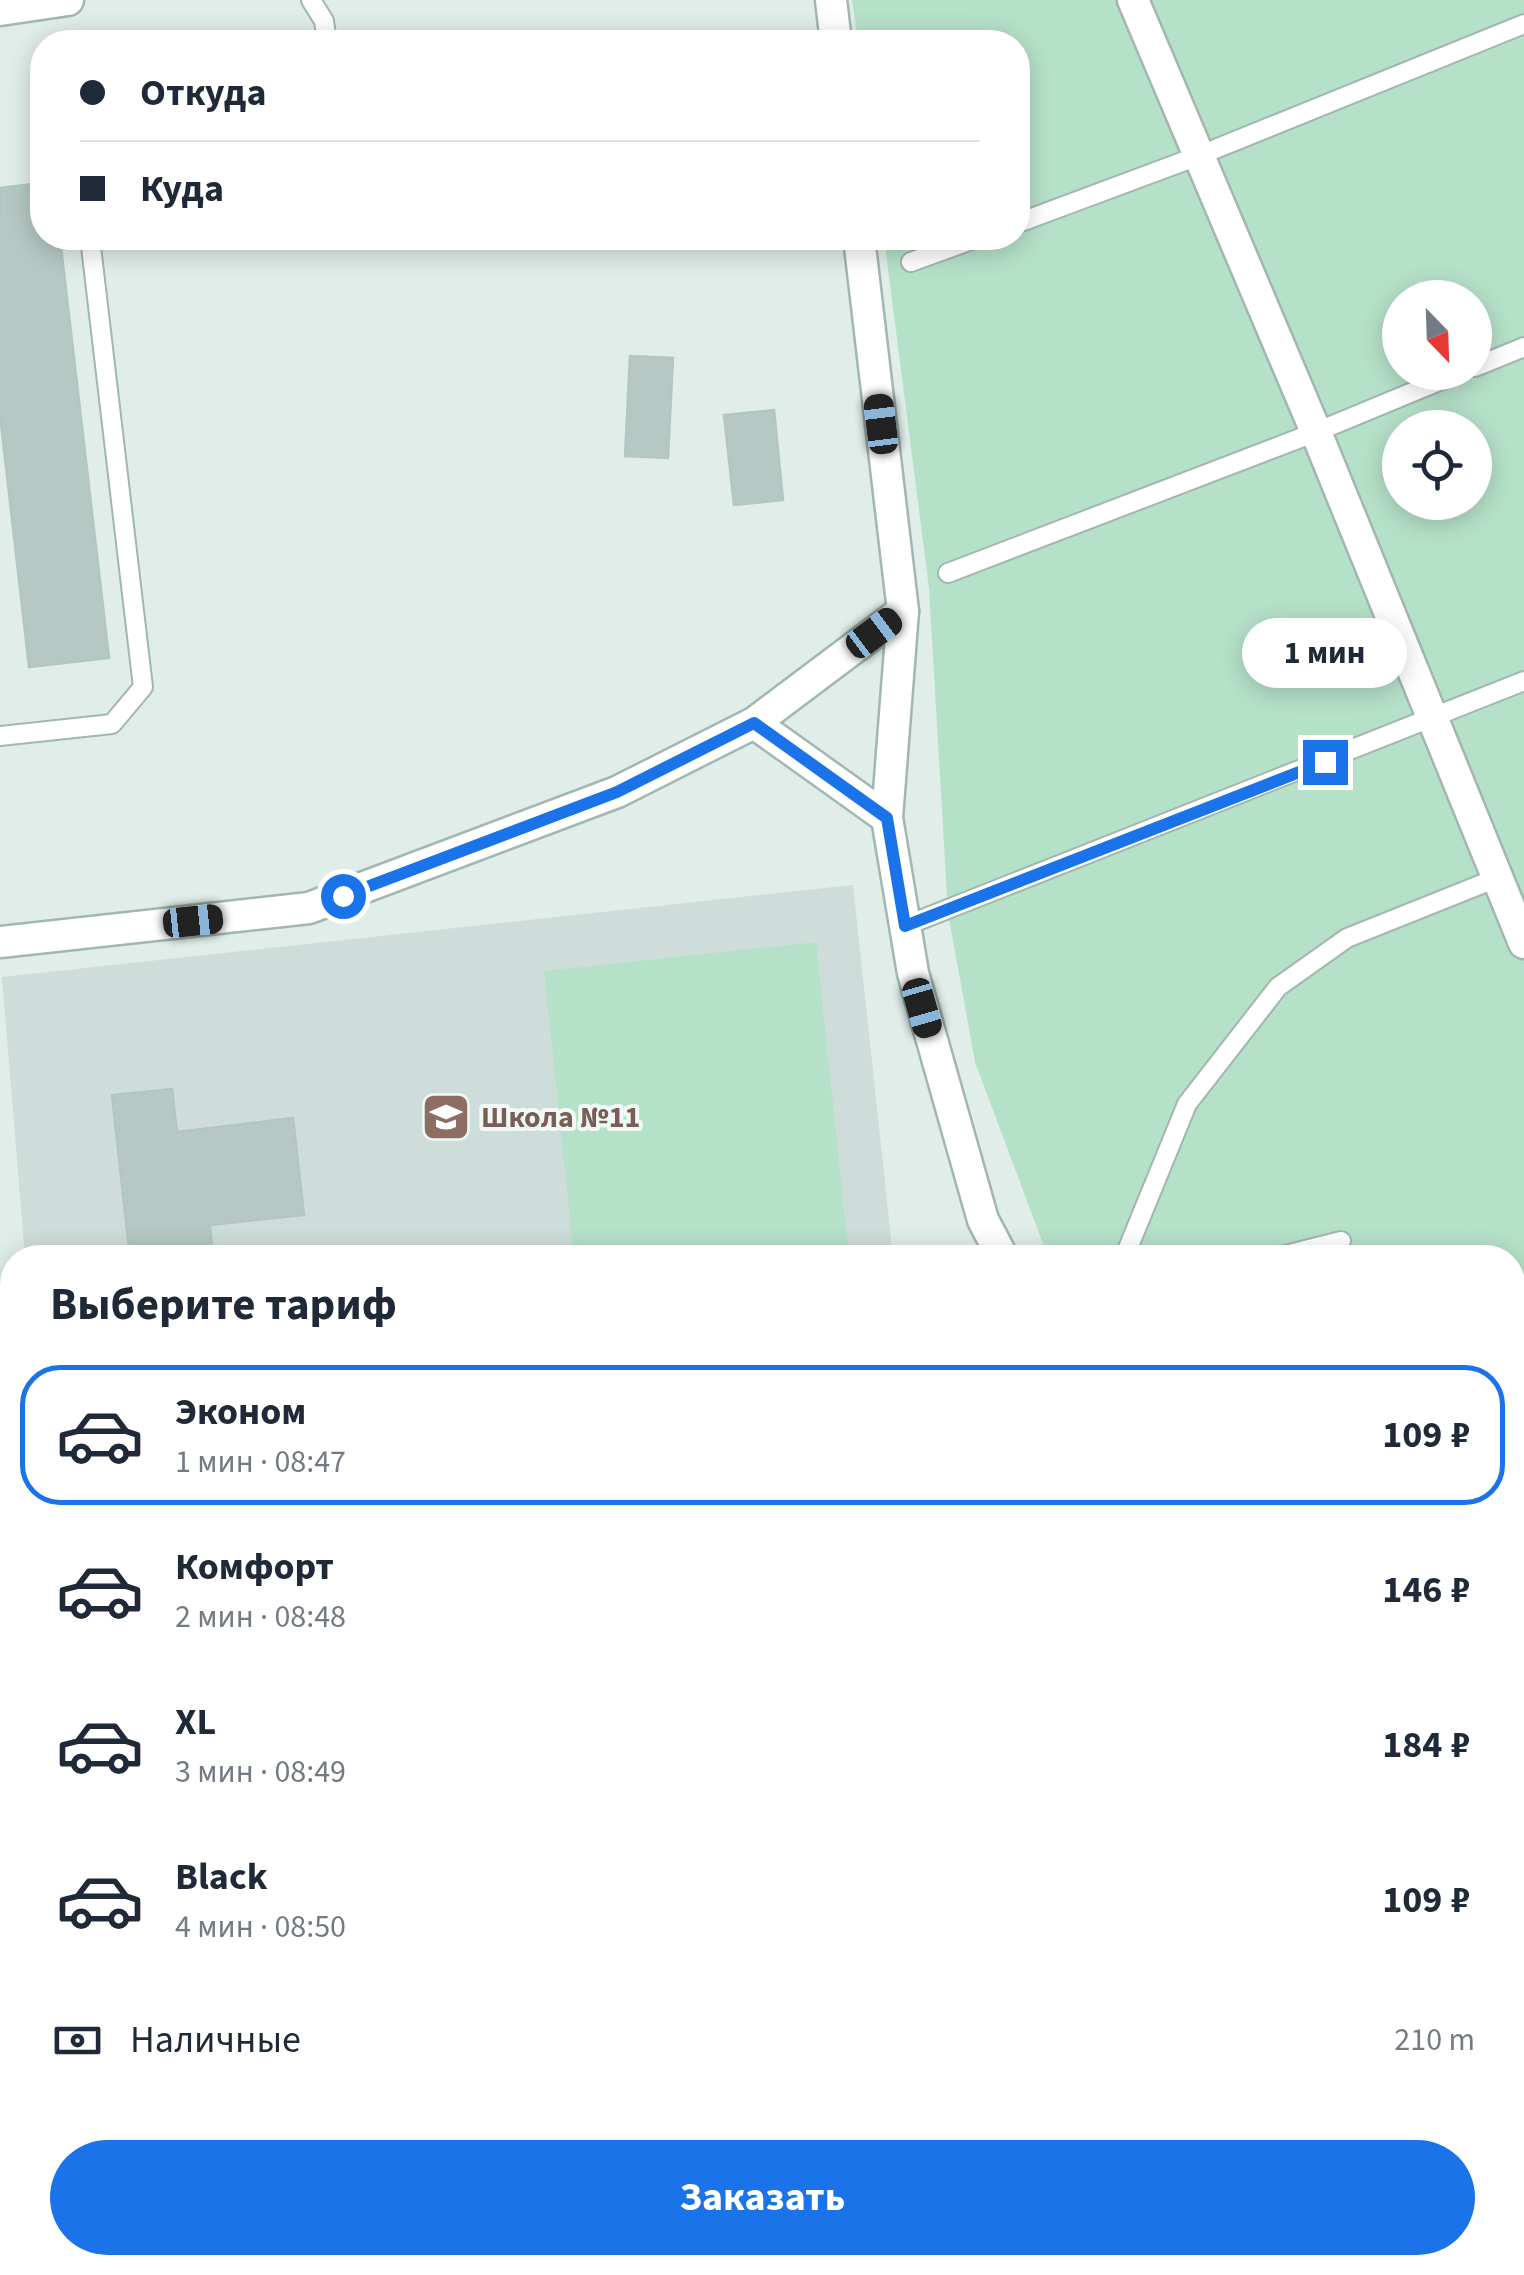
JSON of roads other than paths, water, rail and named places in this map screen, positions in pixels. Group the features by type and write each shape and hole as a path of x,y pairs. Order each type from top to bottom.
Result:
{"street":[{"path":"0,10 68,0"},
{"path":"831,0 835,30"},
{"path":"1133,0 1316,432 1524,943"},
{"path":"860,250 903,611 887,818 912,972 983,1220 996,1245"},
{"path":"0,942 309,908 617,792 754,723 903,611"},
{"path":"754,723 887,818"}],"lane":[{"path":"311,0 324,20 325,30"},
{"path":"1030,219 1198,156 1524,24"},
{"path":"0,736 112,724 143,687 91,250"},
{"path":"911,262 944,250"},
{"path":"1492,360 1524,346"},
{"path":"948,574 1418,390"},
{"path":"905,926 1524,681"},
{"path":"1129,1245 1187,1104 1278,987 1348,938 1497,878"},
{"path":"1326,1245 1342,1241"}],"place":[{"name":"Школа №11","path":"446,1117"}]}
